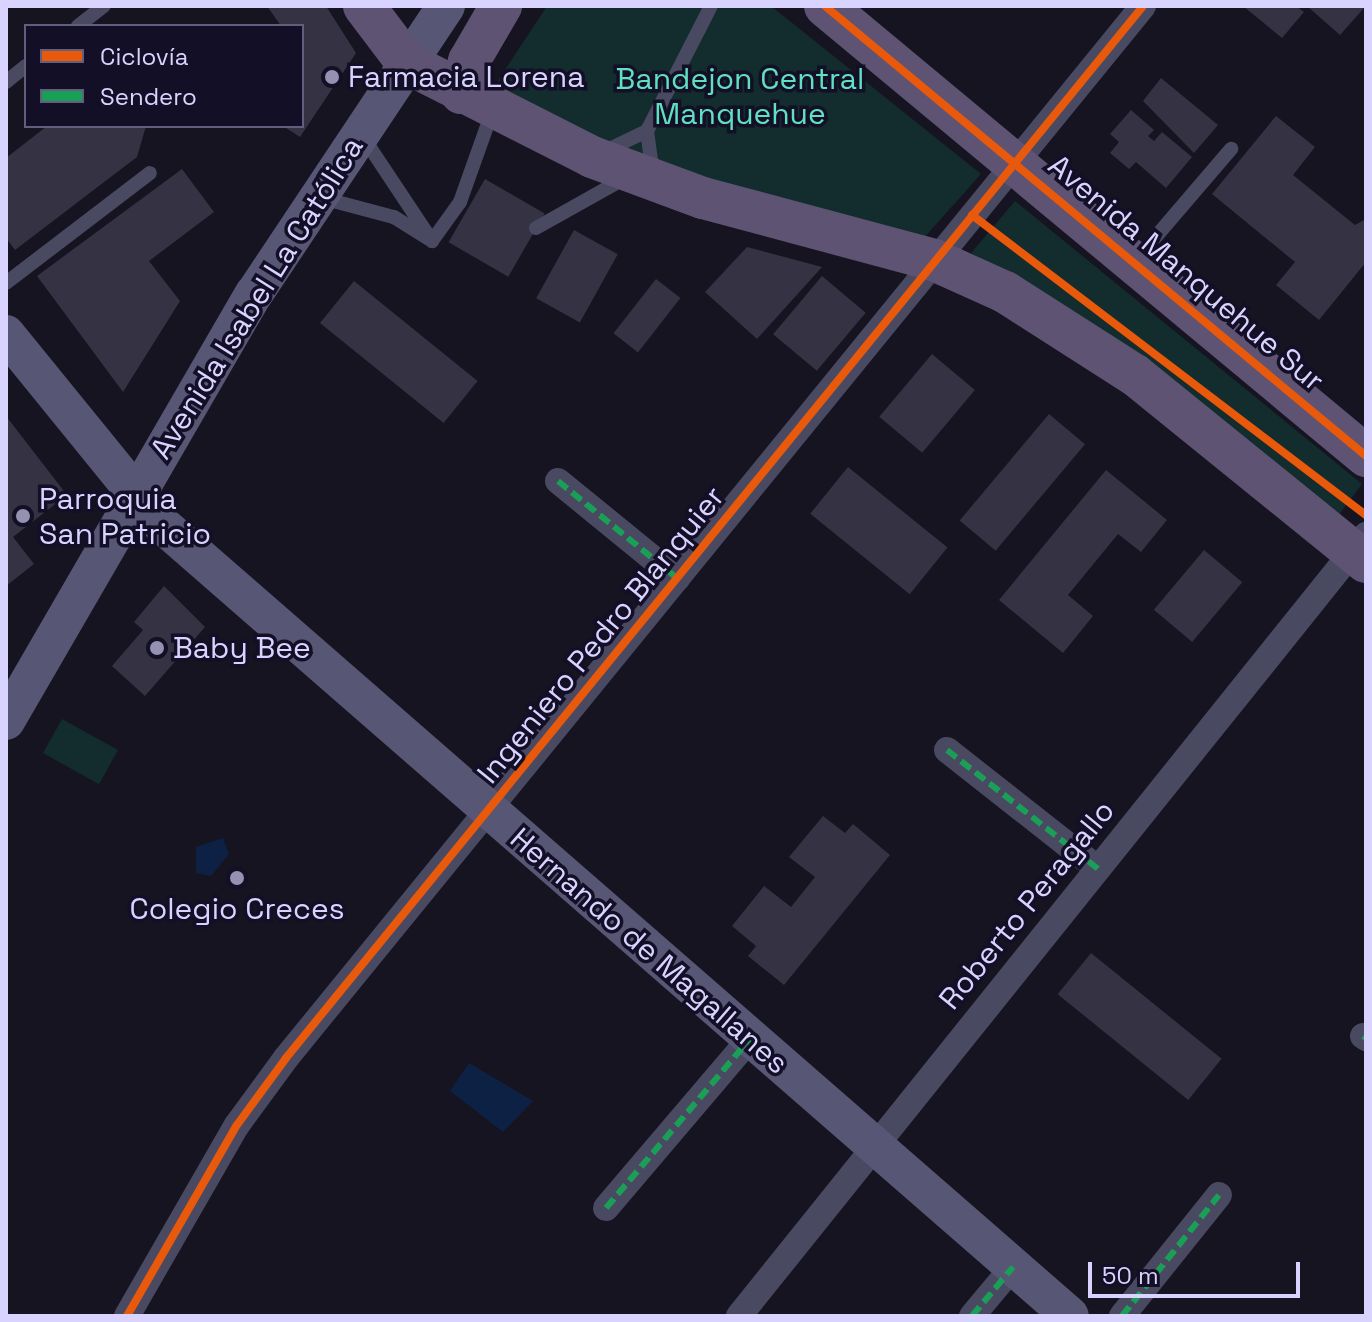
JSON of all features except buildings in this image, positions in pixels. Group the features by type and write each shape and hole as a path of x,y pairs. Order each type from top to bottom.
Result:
{"main road":[{"path":"364,6 407,63 477,102 592,157 643,178 934,260 1005,292 1135,375 1362,549"},
{"name":"Avenida Isabel La Católica","path":"6,721 133,497 318,197 446,6"},
{"path":"477,102 475,49 501,6"},
{"name":"Avenida Manquehue Sur","path":"825,6 1015,160 1366,456"},
{"name":"Hernando de Magallanes","path":"6,334 133,497 1070,1316"}],"street":[{"name":"Ingeniero Pedro Blanquier","path":"127,1316 245,1114 1015,160 1143,6"},
{"name":"Ingeniero Pedro Blanquier","path":"558,481 677,578"},
{"name":"Roberto Peragallo","path":"739,1316 1098,869 1362,549"},
{"path":"947,750 1098,869"},
{"path":"606,1208 750,1039"},
{"path":"1122,1316 1219,1195"},
{"path":"972,1316 1013,1267"}],"lane":[{"path":"81,24 104,6"},
{"path":"536,228 643,178 647,131 711,6"},
{"path":"6,82 24,68"},
{"path":"432,241 465,204 477,102"},
{"path":"592,157 647,131"},
{"path":"360,134 432,241"},
{"path":"1135,261 1231,149"},
{"path":"6,283 150,173"},
{"path":"318,197 394,217 432,241"}],"green space":[{"name":"Bandejon Central Manquehue","path":"547,6 771,6 981,174 923,239 693,178 491,91"},
{"path":"1015,201 1362,484 1335,520 1034,289 971,253"},
{"path":"62,719 118,750 99,784 43,753"}],"water":[{"path":"223,838 229,854 211,876 196,873 196,847"},
{"path":"469,1063 533,1101 503,1132 450,1091"}],"marked path":[{"path":"558,481 677,578"},
{"path":"947,750 1098,869"},
{"path":"606,1208 750,1039"},
{"path":"1122,1316 1219,1195"},
{"path":"972,1316 1013,1267"}],"cycle path":[{"path":"825,6 1366,456"},
{"path":"127,1316 237,1125 286,1058 1143,6"},
{"path":"972,215 1366,515"}],"place":[{"name":"Farmacia Lorena","path":"332,77"},
{"name":"Parroquia San Patricio","path":"23,516"},
{"name":"Baby Bee","path":"157,648"},
{"name":"Colegio Creces","path":"237,878"}]}
